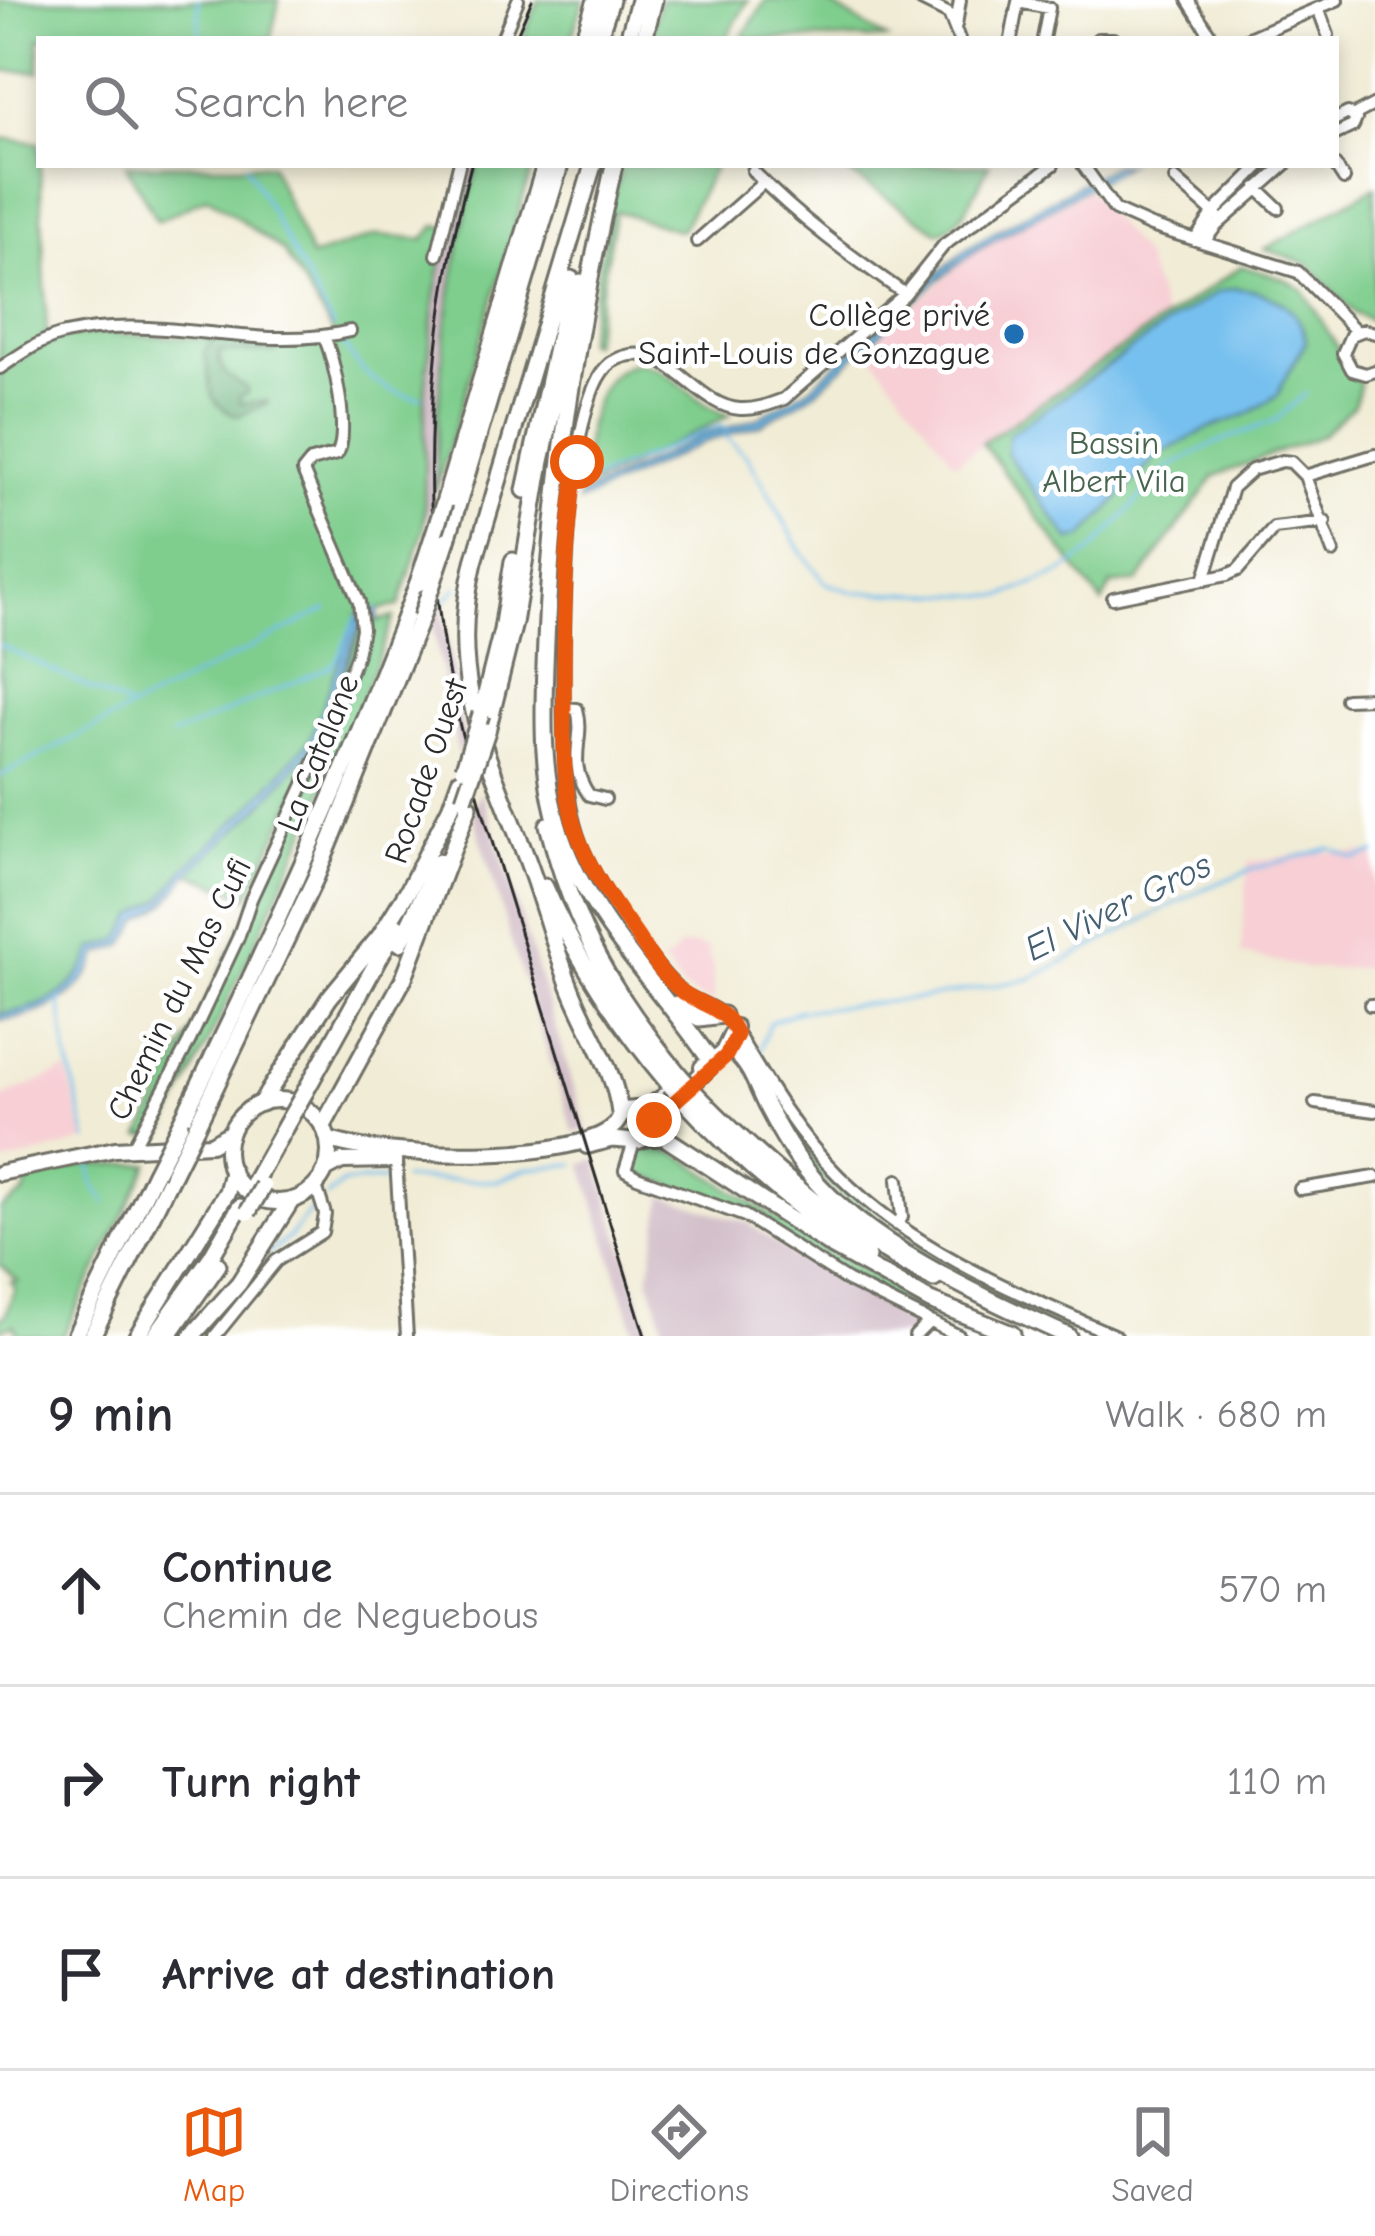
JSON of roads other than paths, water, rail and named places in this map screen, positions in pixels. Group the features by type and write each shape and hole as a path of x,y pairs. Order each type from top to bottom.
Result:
{"highway":[{"path":"584,36 596,0"},
{"path":"599,36 611,0"},
{"path":"629,36 639,0"},
{"path":"643,36 652,0"},
{"name":"La Catalane","path":"189,1125 361,734 418,583 543,168"},
{"name":"La Catalane","path":"75,1336 316,878 421,618 559,168"},
{"path":"594,168 466,595 464,677 560,922 638,1046 692,1099 726,1146 839,1238 926,1291 1014,1335"},
{"name":"Rocade Ouest","path":"462,802 460,780 502,630 530,460 594,168"},
{"path":"610,168 550,536 538,736 545,812 568,895 596,959 675,1080"},
{"name":"Rocade Ouest","path":"168,1336 421,902 462,802 486,736 514,623 529,524 610,168"},
{"path":"550,536 542,736 554,813 587,894 657,985 724,1055 742,1058 788,1145 841,1206 975,1293 1068,1336"},
{"path":"486,736 561,963 624,1116"},
{"path":"261,1103 329,998 380,936 462,802"},
{"path":"326,1133 403,980 462,802"},
{"path":"657,985 691,1016 732,1026"},
{"path":"669,1106 724,1055"},
{"path":"692,1099 787,1180 898,1261 1056,1336"},
{"path":"636,1143 664,1137 832,1247 930,1301 1014,1335"},
{"path":"137,1336 226,1192 230,1167"},
{"name":"La Catalane","path":"92,1336 164,1173"},
{"path":"192,1336 239,1283 297,1199"},
{"name":"Rocade Ouest","path":"154,1336 244,1209"}],"main road":[{"path":"326,1133 379,1151 491,1154 586,1138 657,1103 724,1055 732,1026"},
{"path":"0,1176 133,1147 200,1145 231,1132 246,1112 261,1103 278,1100 312,1112 326,1133 327,1169"},
{"path":"636,1143 669,1106"},
{"path":"624,1116 648,1119 636,1143"},
{"path":"624,1116 618,1135 636,1143"},
{"path":"230,1167 231,1132"},
{"path":"0,1176 127,1155 193,1152 230,1167 250,1194 277,1202 297,1199 316,1186 327,1169 343,1161 483,1162 579,1149 612,1139 636,1143"}],"street":[{"path":"503,36 518,0"},
{"path":"921,0 949,14 956,25"},
{"path":"958,36 960,0"},
{"path":"1188,0 1211,36"},
{"path":"1296,0 1302,14"},
{"path":"1253,36 1337,0"},
{"path":"1012,36 1018,2 1049,8 1044,36"},
{"path":"1318,8 1328,35"},
{"path":"1339,117 1375,104"},
{"path":"1339,132 1354,124 1354,115"},
{"path":"437,255 458,168"},
{"path":"1050,168 944,244 904,294 784,399 740,410 708,399 661,360 634,355 608,365 590,395 571,500 564,707 568,798 585,854 614,903 681,992 732,1026 820,1156 897,1225 967,1268 1116,1336"},
{"path":"1085,168 1115,210 1128,218 1298,272 1358,332"},
{"path":"1337,168 1344,178"},
{"path":"753,171 818,232 904,294"},
{"path":"1200,241 1258,173 1279,208"},
{"path":"1175,178 1218,217"},
{"path":"697,241 764,182"},
{"path":"1335,311 1346,340 1347,364 1358,373 1374,372"},
{"path":"0,368 37,344 97,329 295,339 350,331"},
{"path":"1346,340 1358,332 1375,333"},
{"name":"Chemin du Mas Cufi","path":"133,1147 189,1042 326,739 362,628 362,612 303,471 305,464 337,454 344,438 332,352 325,337"},
{"path":"1305,476 1375,454"},
{"path":"1204,580 1238,479 1282,461 1291,462 1305,476 1333,552"},
{"path":"1113,598 1238,570 1274,527 1325,522"},
{"path":"1346,699 1375,698"},
{"path":"564,707 578,709 580,716 575,747 581,784 589,795 605,799"},
{"path":"1315,1103 1375,1112"},
{"path":"636,1143 625,1170 637,1178 745,1216 848,1281 959,1336"},
{"path":"396,1160 407,1336"},
{"path":"1300,1190 1375,1177"},
{"path":"897,1225 902,1217 898,1180"},
{"path":"215,1336 276,1261 322,1232 326,1223 316,1186"},
{"path":"297,1199 320,1205"},
{"path":"914,1336 928,1322"}],"water":[{"path":"1109,168 1121,168 978,249 814,393 759,425 704,442 579,502 580,496 702,436 756,419 810,388 974,244"},
{"path":"1234,288 1271,296 1290,310 1303,329 1306,342 1279,394 1248,414 1209,428 1157,456 1083,537 1070,540 1007,454 1008,435 1174,319 1218,292"},
{"path":"378,612 377,619 357,631 316,743 258,809 189,873 166,903 140,919 124,945 98,954 72,992 31,1014 0,1020 0,1014 31,1008 69,987 93,949 120,940 135,915 163,898 185,869 255,803 310,740 352,627 362,616"}],"waterway":[{"path":"198,0 200,36"},
{"path":"248,168 333,327"},
{"path":"338,336 372,378 394,391 422,398"},
{"path":"725,436 748,457 802,553 826,583 853,592 1003,596 1059,574 1092,551 1167,468 1276,420 1306,393"},
{"path":"579,486 701,433 721,426 727,429"},
{"path":"299,475 316,515"},
{"path":"444,601 457,588"},
{"path":"0,776 327,609"},
{"path":"367,612 378,610"},
{"path":"172,736 331,666 358,616"},
{"path":"0,645 128,707"},
{"name":"El Viver Gros","path":"758,1056 769,1023 798,1011 924,998 1030,979 1201,890 1253,869 1330,848 1355,859 1375,853"},
{"name":"El Viver Gros","path":"60,1000 87,1140"},
{"name":"El Viver Gros","path":"91,1164 94,1186 106,1202"},
{"name":"El Viver Gros","path":"403,1179 497,1181 527,1169 575,1164"},
{"name":"El Viver Gros","path":"327,1197 343,1183 391,1179"},
{"name":"El Viver Gros","path":"267,1255 312,1209"}],"railway":[{"path":"516,36 532,0"},
{"path":"470,168 446,281 433,398 431,517 442,635 476,787 645,1336"}],"place":[{"name":"Collège privé Saint-Louis de Gonzague","path":"1014,334"}],"park label":[{"name":"Bassin Albert Vila","path":"1114,462"}]}
